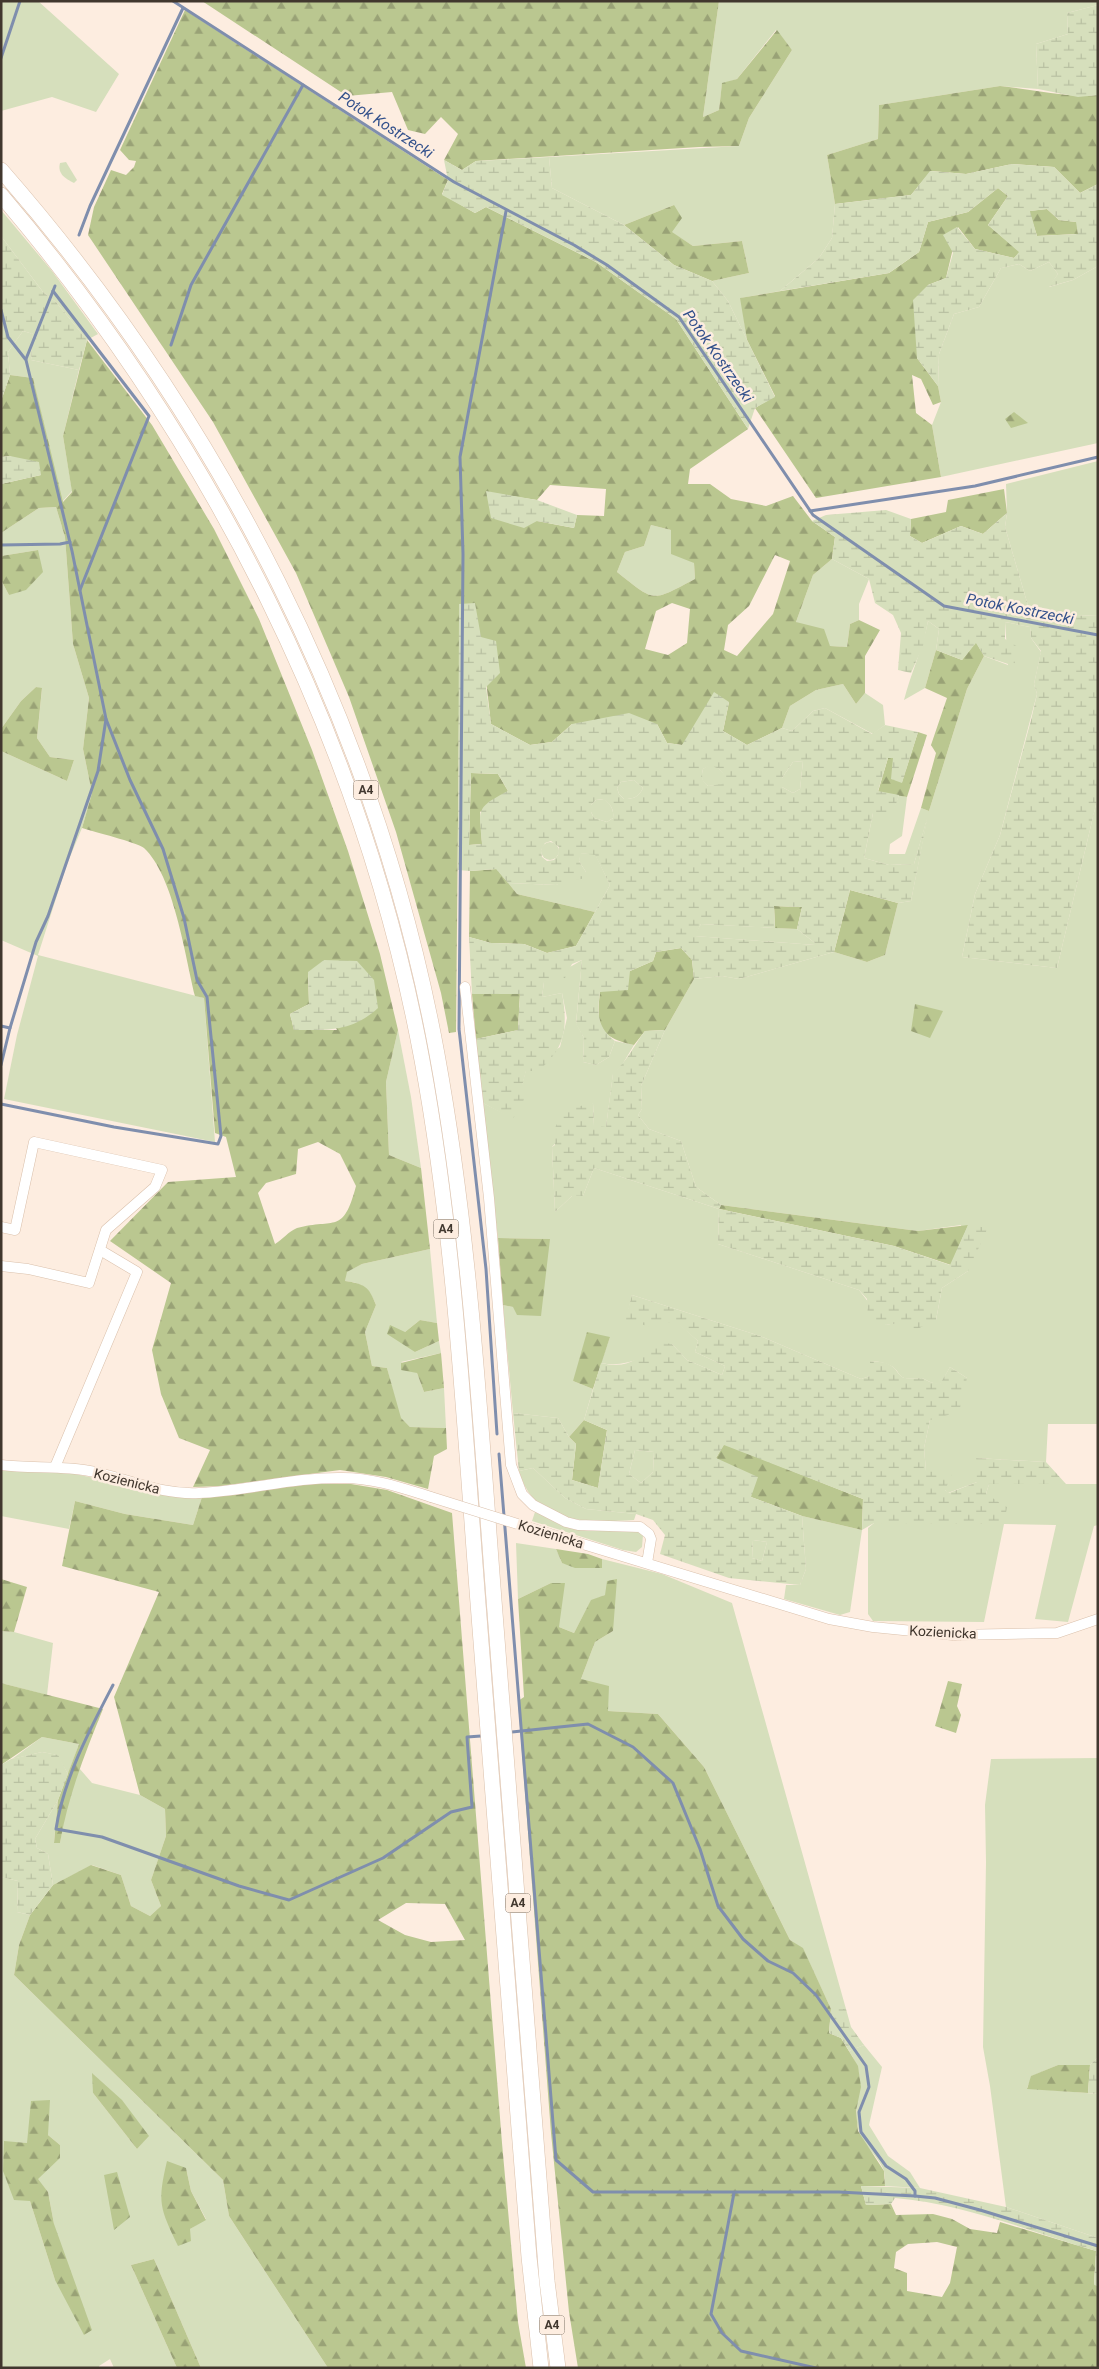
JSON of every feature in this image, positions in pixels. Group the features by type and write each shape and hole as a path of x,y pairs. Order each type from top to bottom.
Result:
{"highway":[{"name":"A4","path":"1,170 74,256 134,338 208,454 262,551 318,667 347,739 381,837 412,942 436,1049 451,1135 464,1238 477,1378 547,2281 558,2368"},
{"name":"A4","path":"1,195 60,266 142,378 193,460 255,573 294,655 332,746 364,836 402,970 422,1058 434,1134 452,1286 529,2257 541,2368"}],"street":[{"path":"465,987 489,1198 512,1465 515,1477 526,1500 566,1522 589,1526 634,1526 645,1530 651,1539 647,1563"},
{"path":"1,1227 15,1230 34,1142 162,1170 155,1187 106,1230 89,1283 28,1269 1,1266"},
{"path":"55,1467 137,1272 100,1250"},
{"name":"Kozienicka","path":"1,1464 99,1472 154,1490 198,1493 303,1480 342,1478 389,1484 829,1619 873,1627 953,1635 1058,1633 1098,1619"}],"green space":[{"path":"1,1 38,1 119,74 96,112 52,97 1,111"},
{"path":"202,1 719,1 703,117 719,110 722,83 737,79 777,30 792,50 749,118 739,146 476,161 462,170 444,160 458,134 441,117 425,134 408,130 392,92 347,96"},
{"path":"719,1 1098,1 1098,5 1067,13 1068,34 1036,44 1038,89 1000,86 879,105 878,139 827,155 835,204 832,238 819,258 780,291 741,298 747,340 728,301 712,281 749,273 742,241 693,246 671,232 674,205 624,225 552,188 549,157 739,146 749,118 792,50 776,30 737,79 722,84 719,110 703,117"},
{"path":"1098,5 1098,95 1078,97 1038,89 1036,44 1068,34 1067,13"},
{"path":"185,10 448,180 442,194 475,213 486,207 596,262 676,319 748,429 690,469 688,484 710,484 731,499 766,506 793,496 812,521 835,537 832,559 813,575 796,622 824,629 830,646 847,647 850,624 859,620 880,630 865,656 865,693 856,704 843,684 816,690 790,706 782,728 747,745 723,731 729,702 682,745 667,743 657,724 572,724 552,742 530,745 491,724 481,637 460,605 456,1032 449,1033 441,993 396,832 349,697 296,573 213,422 88,235 94,207 111,170 126,175 134,167 136,161 129,160 120,150","holes":["550,485 606,489 604,516 577,515 574,528 537,521 486,492 537,500","651,525 671,530 671,554 694,563 695,579 661,595 654,596 639,589 617,572 625,552 644,546","775,555 790,561 773,614 737,656 724,650 728,625 749,606","672,603 690,609 687,643 668,655 645,649 656,611"]},
{"path":"1000,86 1062,94 1098,95 1098,184 1080,193 1054,167 1012,164 966,174 931,171 911,195 835,204 827,155 878,139 879,105"},
{"path":"549,157 552,188 624,225 674,265 712,281 728,301 775,397 755,408 748,429 676,319 596,262 486,207 475,213 442,195 448,180 444,160 462,170 476,161"},
{"path":"66,162 77,180 74,183 65,178 61,173 60,163"},
{"path":"1012,164 1054,167 1080,193 1098,184 1098,266 1073,280 1048,287 1058,274 1049,262 1030,271 1019,264 1001,268 979,307 954,314 939,354 938,386 917,358 913,300 928,285 946,278 953,253 943,235 957,227 975,249 1014,258 1019,252 988,225 1008,196 998,188 968,212 928,222 919,252 889,273 780,291 819,258 832,238 835,204 911,195 930,171 966,174","holes":["1047,209 1059,220 1076,222 1078,234 1037,236 1030,211"]},
{"path":"998,188 1008,196 988,225 1020,252 1014,258 975,249 958,227 946,278 928,285 917,358 938,386 941,402 933,405 921,379 912,375 916,413 932,425 941,477 816,498 755,408 775,396 747,340 740,298 889,273 919,252 928,222 968,212"},
{"path":"674,205 682,218 672,232 693,246 742,241 749,273 712,281 674,265 624,225"},
{"path":"1047,209 1059,220 1077,222 1078,234 1037,236 1029,211"},
{"path":"1,210 52,271 98,334 87,340 56,302 43,292 1,236"},
{"path":"1,236 43,292 56,302 87,340 79,370 31,360 33,334 23,331 8,352 10,375 1,401"},
{"path":"1049,262 1058,274 1049,287 1073,280 1098,266 1098,443 941,477 932,425 941,402 938,386 939,354 954,314 979,307 1001,268 1019,264 1030,271"},
{"path":"23,331 33,334 31,360 79,370 63,436 72,491 62,502 33,378 10,375 8,352"},
{"path":"87,340 152,425 214,529 259,619 312,750 348,851 380,954 398,1030 386,1082 389,1155 421,1168 430,1249 362,1264 347,1272 345,1281 357,1283 365,1287 376,1305 365,1332 372,1366 387,1368 401,1418 410,1427 446,1428 447,1449 434,1456 428,1489 386,1477 340,1470 221,1486 193,1487 210,1450 179,1438 161,1394 152,1350 171,1283 110,1241 168,1182 236,1177 226,1137 215,1133 204,998 195,996 177,917 163,877 144,848 82,828 92,793 83,749 89,698 73,644 65,537 56,507 39,508 1,533 1,484 41,475 10,456 1,457 1,401 10,375 33,378 63,502 72,492 63,436","holes":["308,973 337,1030 294,1030 290,1014 309,1004","318,1142 340,1154 356,1186 347,1212 336,1222 297,1228 275,1244 258,1193 266,1183 296,1174 298,1149"]},
{"path":"1014,412 1028,423 1011,428 1005,419"},
{"path":"10,456 39,462 41,475 1,484 1,457"},
{"path":"1098,461 1098,615 1077,616 1029,609 1005,527 1007,513 1006,484"},
{"path":"1004,489 1007,513 983,534 961,526 922,543 910,536 911,519 946,512 948,500"},
{"path":"486,491 537,500 577,515 574,528 537,521 524,528 491,518"},
{"path":"56,507 65,537 73,644 89,698 83,749 92,793 82,828 67,864 38,955 204,998 215,1142 4,1099 17,1035 38,956 1,940 1,751 67,781 74,760 50,757 37,738 42,689 36,687 21,701 1,729 1,580 9,595 38,550 1,556 1,533 39,508"},
{"path":"886,510 911,519 910,536 922,543 961,526 983,534 1007,513 1005,527 1029,609 1077,616 1098,615 1098,796 1057,968 962,957 975,894 1000,835 1031,720 1037,694 1034,684 1041,651 1031,638 1030,627 1005,622 1005,639 1018,647 1014,666 984,656 976,643 962,660 936,650 939,629 928,621 923,646 911,673 898,670 901,633 893,615 875,603 869,579 832,559 835,537 812,521 826,515"},
{"path":"651,525 671,530 694,563 695,579 670,592 654,596 639,589 617,572 625,552 644,546"},
{"path":"38,550 43,572 26,590 9,595 1,580 1,556"},
{"path":"832,559 869,579 859,604 859,620 850,624 847,647 830,646 796,622 813,575"},
{"path":"475,603 481,637 496,641 500,673 486,687 491,724 530,745 552,742 572,724 629,713 657,724 667,743 682,745 714,692 729,702 723,731 747,745 782,728 792,731 813,711 825,708 872,734 885,725 918,732 902,783 891,779 893,758 888,758 878,791 899,795 893,813 873,813 864,858 889,865 914,864 929,811 911,901 898,903 850,890 834,952 739,979 722,976 694,979 692,960 681,948 656,952 653,961 630,971 628,990 600,992 600,1020 605,1031 615,1041 609,1057 596,1065 583,1062 584,1038 576,1024 582,960 572,964 564,980 544,982 542,997 562,993 565,1016 563,1036 554,1054 538,1071 526,1071 522,1086 525,1098 513,1119 481,1102 476,1039 518,1030 520,994 472,994 469,937 491,943 524,944 547,953 576,946 610,885 595,855 581,853 579,861 586,872 585,878 556,885 508,883 496,869 458,870 459,604","holes":["803,761 800,789 793,793 782,787 782,778 793,762","709,766 720,770 725,779 722,784 708,786 702,779 703,769","471,773 498,774 508,791 484,806 480,816 482,844 469,845","634,780 643,788 640,794 630,799 624,799 619,794 617,788 621,782","603,799 611,807 613,818 607,822 594,818 591,812 591,805 596,800","551,841 559,847 558,855 554,860 547,861 542,857 541,850 545,843","774,906 802,907 797,929 815,945 695,936 701,924 775,928"]},
{"path":"928,621 939,629 936,650 925,688 904,700 923,641"},
{"path":"1005,622 1030,627 1031,638 1041,652 1034,684 1037,694 1000,835 975,894 962,957 1057,968 1098,796 1098,1424 1048,1424 1046,1462 977,1458 977,1482 948,1493 926,1471 924,1448 930,1420 967,1378 950,1367 940,1385 922,1378 902,1377 887,1364 870,1361 870,1376 861,1379 760,1336 632,1295 626,1320 677,1322 698,1341 695,1352 725,1366 722,1375 687,1360 672,1344 638,1360 620,1364 601,1363 610,1337 573,1381 593,1389 584,1420 569,1437 558,1418 513,1413 503,1305 513,1307 549,1239 498,1238 481,1102 513,1118 526,1070 560,1047 567,1018 562,993 542,997 544,982 582,960 576,1023 584,1038 583,1062 596,1065 609,1057 615,1041 634,1045 622,1065 613,1074 606,1127 594,1127 593,1103 552,1147 555,1212 572,1196 583,1196 594,1168 719,1209 718,1244 859,1290 886,1325 905,1321 936,1320 942,1288 968,1271 961,1225 918,1231 721,1205 696,1187 681,1141 649,1129 638,1115 642,1109 641,1086 665,1030 694,979 722,976 739,979 834,952 867,962 885,955 898,903 911,901 927,819 914,864 889,865 864,858 873,813 892,813 899,795 907,797 902,836 890,844 889,854 905,854 921,808 929,811 967,689 984,656 1008,665"},
{"path":"976,642 984,656 967,689 929,811 921,808 936,753 931,745 947,698 925,688 936,650 962,660"},
{"path":"843,684 856,704 865,693 883,705 885,725 873,734 825,708 813,711 792,731 782,728 790,706 816,690"},
{"path":"36,687 42,688 37,738 50,757 74,760 67,781 1,751 1,729 21,701"},
{"path":"918,732 927,735 907,797 878,792 888,758 893,758 902,782"},
{"path":"803,761 800,789 793,793 782,787 782,778 793,762"},
{"path":"709,765 722,771 726,779 722,785 708,786 703,781 703,769"},
{"path":"471,773 498,774 508,791 480,812 482,844 469,845"},
{"path":"634,780 643,788 640,794 630,799 624,799 619,794 617,788 621,782"},
{"path":"604,799 610,805 613,812 613,818 607,822 594,818 591,812 591,805 596,800"},
{"path":"550,842 556,845 559,851 556,857 550,860 544,857 541,851 544,845"},
{"path":"580,853 595,854 610,885 595,912 517,894 508,883 556,885 586,872 579,861"},
{"path":"497,869 517,894 595,912 576,946 547,953 524,944 491,943 469,937 470,871"},
{"path":"850,890 898,903 885,955 867,962 834,952"},
{"path":"774,906 802,907 797,929 775,928"},
{"path":"701,924 797,929 815,945 694,936"},
{"path":"681,948 692,960 694,979 665,1030 645,1031 634,1045 622,1042 607,1034 602,1028 600,1021 600,992 630,971 653,961 656,952"},
{"path":"324,960 357,961 374,980 378,1008 359,1022 349,1026 329,1029 294,1030 290,1014 309,1004 308,972"},
{"path":"520,993 518,1030 476,1039 472,994"},
{"path":"915,1004 943,1011 930,1038 911,1031"},
{"path":"398,1030 411,1097 421,1168 389,1155 386,1082"},
{"path":"665,1030 641,1086 642,1109 638,1115 649,1129 681,1141 696,1187 721,1205 719,1209 594,1168 583,1196 572,1196 555,1212 552,1147 555,1145 554,1130 564,1110 593,1103 594,1126 606,1127 613,1073 626,1059 645,1031"},
{"path":"721,1205 918,1231 968,1225 951,1265 894,1246 719,1209"},
{"path":"719,1209 894,1246 950,1265 968,1225 988,1228 968,1271 942,1288 936,1320 915,1330 905,1322 886,1325 868,1318 867,1299 859,1290 718,1244"},
{"path":"498,1238 550,1239 541,1316 517,1315 513,1307 503,1305"},
{"path":"430,1249 437,1323 420,1320 405,1332 415,1352 439,1341 441,1353 401,1362 417,1373 424,1392 444,1388 446,1428 410,1427 400,1418 387,1368 372,1366 365,1332 376,1305 365,1288 357,1283 345,1281 346,1272 362,1264"},
{"path":"632,1295 760,1336 861,1379 870,1376 870,1361 886,1363 902,1377 922,1378 940,1384 950,1367 967,1378 959,1412 930,1420 924,1448 926,1471 952,1474 945,1490 949,1493 977,1482 976,1458 1046,1462 1066,1484 989,1484 986,1494 1007,1507 1004,1524 874,1523 862,1530 863,1499 724,1445 716,1458 758,1477 751,1497 802,1516 806,1569 800,1585 729,1578 660,1554 665,1535 653,1520 636,1514 586,1509 565,1498 533,1468 519,1471 513,1413 558,1418 569,1437 576,1444 572,1480 598,1488 607,1430 584,1420 601,1363 618,1365 632,1362 655,1342 672,1344 687,1360 722,1375 725,1366 695,1352 698,1341 677,1323 667,1322 659,1329 625,1320","holes":["635,1450 654,1452 653,1472 641,1483 629,1474","753,1540 767,1542 762,1561 752,1558"]},
{"path":"420,1320 437,1323 439,1341 415,1352 387,1334 390,1325 405,1332"},
{"path":"587,1332 610,1337 593,1389 573,1381"},
{"path":"441,1353 444,1388 424,1392 417,1373 401,1370 401,1363"},
{"path":"584,1420 607,1430 598,1488 572,1480 576,1444 569,1437"},
{"path":"724,1444 863,1499 862,1530 802,1516 751,1497 716,1458"},
{"path":"635,1450 654,1452 653,1472 641,1483 629,1474"},
{"path":"533,1468 565,1498 586,1509 636,1514 634,1520 581,1520 564,1517 550,1511 537,1502 526,1489 519,1471"},
{"path":"1,1469 70,1473 99,1479 132,1490 175,1497 202,1497 193,1525 125,1514 75,1501 69,1529 1,1516"},
{"path":"312,1484 351,1484 387,1490 452,1513 502,2143 518,2322 526,2368 328,2368 229,2216 223,2180 14,1975 19,1945 30,1915 53,1885 91,1865 121,1875 131,1906 150,1916 161,1906 151,1880 166,1836 165,1809 140,1795 114,1697 159,1592 62,1566 75,1501 125,1514 193,1525 202,1497","holes":["406,1903 445,1904 465,1940 431,1942 405,1935 378,1920"]},
{"path":"989,1484 1098,1484 1098,1525 1094,1526 1068,1622 1035,1619 1056,1525 1004,1524 984,1622 873,1621 868,1614 868,1528 874,1523 986,1494"},
{"path":"535,1512 588,1531 633,1528 643,1535 642,1547 636,1552 623,1550 532,1521"},
{"path":"802,1516 862,1530 850,1612 840,1615 784,1599 786,1585 800,1585 806,1569"},
{"path":"753,1540 767,1542 762,1561 752,1558"},
{"path":"516,1543 556,1549 562,1563 601,1568 602,1559 662,1574 732,1603 846,2009 831,2009 803,1949 790,1940 704,1767 658,1714 608,1711 581,1679 595,1642 613,1631 605,1595 591,1601 574,1633 559,1627 551,1583 518,1599"},
{"path":"556,1549 588,1554 602,1559 602,1568 575,1568 562,1563"},
{"path":"1,1579 27,1587 14,1632 1,1631"},
{"path":"617,1579 613,1631 595,1642 581,1679 609,1686 608,1711 658,1714 704,1767 790,1940 803,1948 831,2009 829,2033 841,2038 858,2066 861,2087 856,2111 858,2131 884,2171 885,2186 861,2186 866,2205 891,2204 896,2215 933,2214 952,2219 970,2229 997,2233 1000,2222 1096,2251 1094,2284 1098,2286 1098,2368 578,2368 569,2312 551,2133 518,1701 524,1697 518,1599 551,1583 565,1583 559,1627 574,1633 591,1600 605,1595 607,1581","holes":["937,2242 957,2247 950,2283 942,2297 907,2291 907,2273 894,2268 896,2252 908,2244"]},
{"path":"1,1631 14,1632 53,1643 47,1695 1,1683"},
{"path":"948,1681 962,1684 957,1706 961,1715 956,1733 935,1726"},
{"path":"1,1683 103,1709 72,1792 60,1843 54,1843 58,1800 79,1744 42,1737 1,1765"},
{"path":"42,1737 79,1744 68,1774 57,1755 42,1752 12,1759"},
{"path":"42,1752 58,1755 68,1774 58,1800 35,1839 37,1848 48,1854 53,1885 30,1915 17,1912 18,1881 1,1877 1,1765 11,1759"},
{"path":"1098,1758 1098,2057 1090,2065 1058,2065 1032,2076 1027,2088 1098,2094 1098,2238 1006,2207 983,2047 985,1805 991,1759"},
{"path":"79,1768 92,1783 140,1795 165,1809 166,1836 151,1880 161,1906 150,1916 131,1906 121,1875 92,1865 53,1885 48,1854 37,1848 35,1839 58,1800 54,1842 60,1843 66,1807"},
{"path":"1,1877 18,1881 17,1912 30,1915 19,1945 14,1975 223,2180 229,2216 328,2368 201,2368 154,2259 131,2265 177,2368 114,2368 110,2359 99,2366 99,2368 1,2368","holes":["93,2074 148,2136 137,2149 93,2093","48,2135 60,2145 37,2179 48,2192 54,2224 55,2280 30,2201 4,2142 27,2143","186,2168 191,2191 206,2219 190,2229"]},
{"path":"831,2009 846,2009 851,2027 864,2045 849,2051 841,2038 829,2033"},
{"path":"864,2045 882,2067 869,2125 888,2156 910,2172 920,2188 885,2186 882,2166 860,2134 857,2117 859,2073 849,2051"},
{"path":"1098,2057 1098,2094 1088,2093 1090,2065"},
{"path":"1058,2065 1090,2065 1088,2093 1027,2089 1031,2076"},
{"path":"92,2073 122,2100 149,2136 137,2149 93,2093"},
{"path":"50,2100 48,2135 60,2145 60,2158 38,2179 48,2192 54,2224 92,2330 84,2335 55,2280 30,2201 14,2200 3,2171 4,2141 27,2143 31,2101"},
{"path":"167,2161 186,2168 191,2191 206,2220 190,2229 191,2241 178,2246 167,2223 162,2205 162,2187"},
{"path":"117,2172 130,2217 114,2230 104,2175"},
{"path":"861,2186 920,2188 1006,2207 1098,2238 1098,2286 1094,2285 1096,2251 996,2219 921,2201 895,2198 891,2204 866,2205"},
{"path":"154,2259 201,2368 177,2368 131,2265"}],"waterway":[{"path":"1,58 20,1"},
{"name":"Potok Kostrzecki","path":"173,1 454,182 574,245 607,265 679,317 813,515 944,606 1098,635"},
{"path":"79,235 90,206 183,8"},
{"path":"171,345 191,285 303,85"},
{"path":"497,1434 486,1269 459,1029 463,554 460,457 506,211"},
{"path":"26,359 55,286"},
{"path":"53,291 149,416 80,590"},
{"path":"1,310 8,337 26,360 72,551 106,719 98,771 48,916 36,942 1,1065"},
{"path":"810,511 975,486 1098,457"},
{"path":"1,545 60,544 70,542"},
{"path":"1,1104 114,1127 218,1144 221,1136 207,997 197,980 184,918 163,849 130,780 106,719"},
{"path":"1,1026 10,1028"},
{"path":"499,1454 556,2160 593,2192 839,2192 935,2198 1098,2246"},
{"path":"113,1685 78,1755 65,1791 56,1829 102,1837 239,1886 289,1900 383,1858 451,1812 472,1807 467,1737 481,1736"},
{"path":"512,1732 588,1724 633,1747 673,1783 700,1849 718,1906 743,1939 768,1961 793,1973 816,1995 866,2066 869,2087 859,2112 861,2132 886,2166 906,2179 915,2191 915,2196"},
{"path":"734,2193 711,2314 722,2333 741,2351 816,2368"}]}
